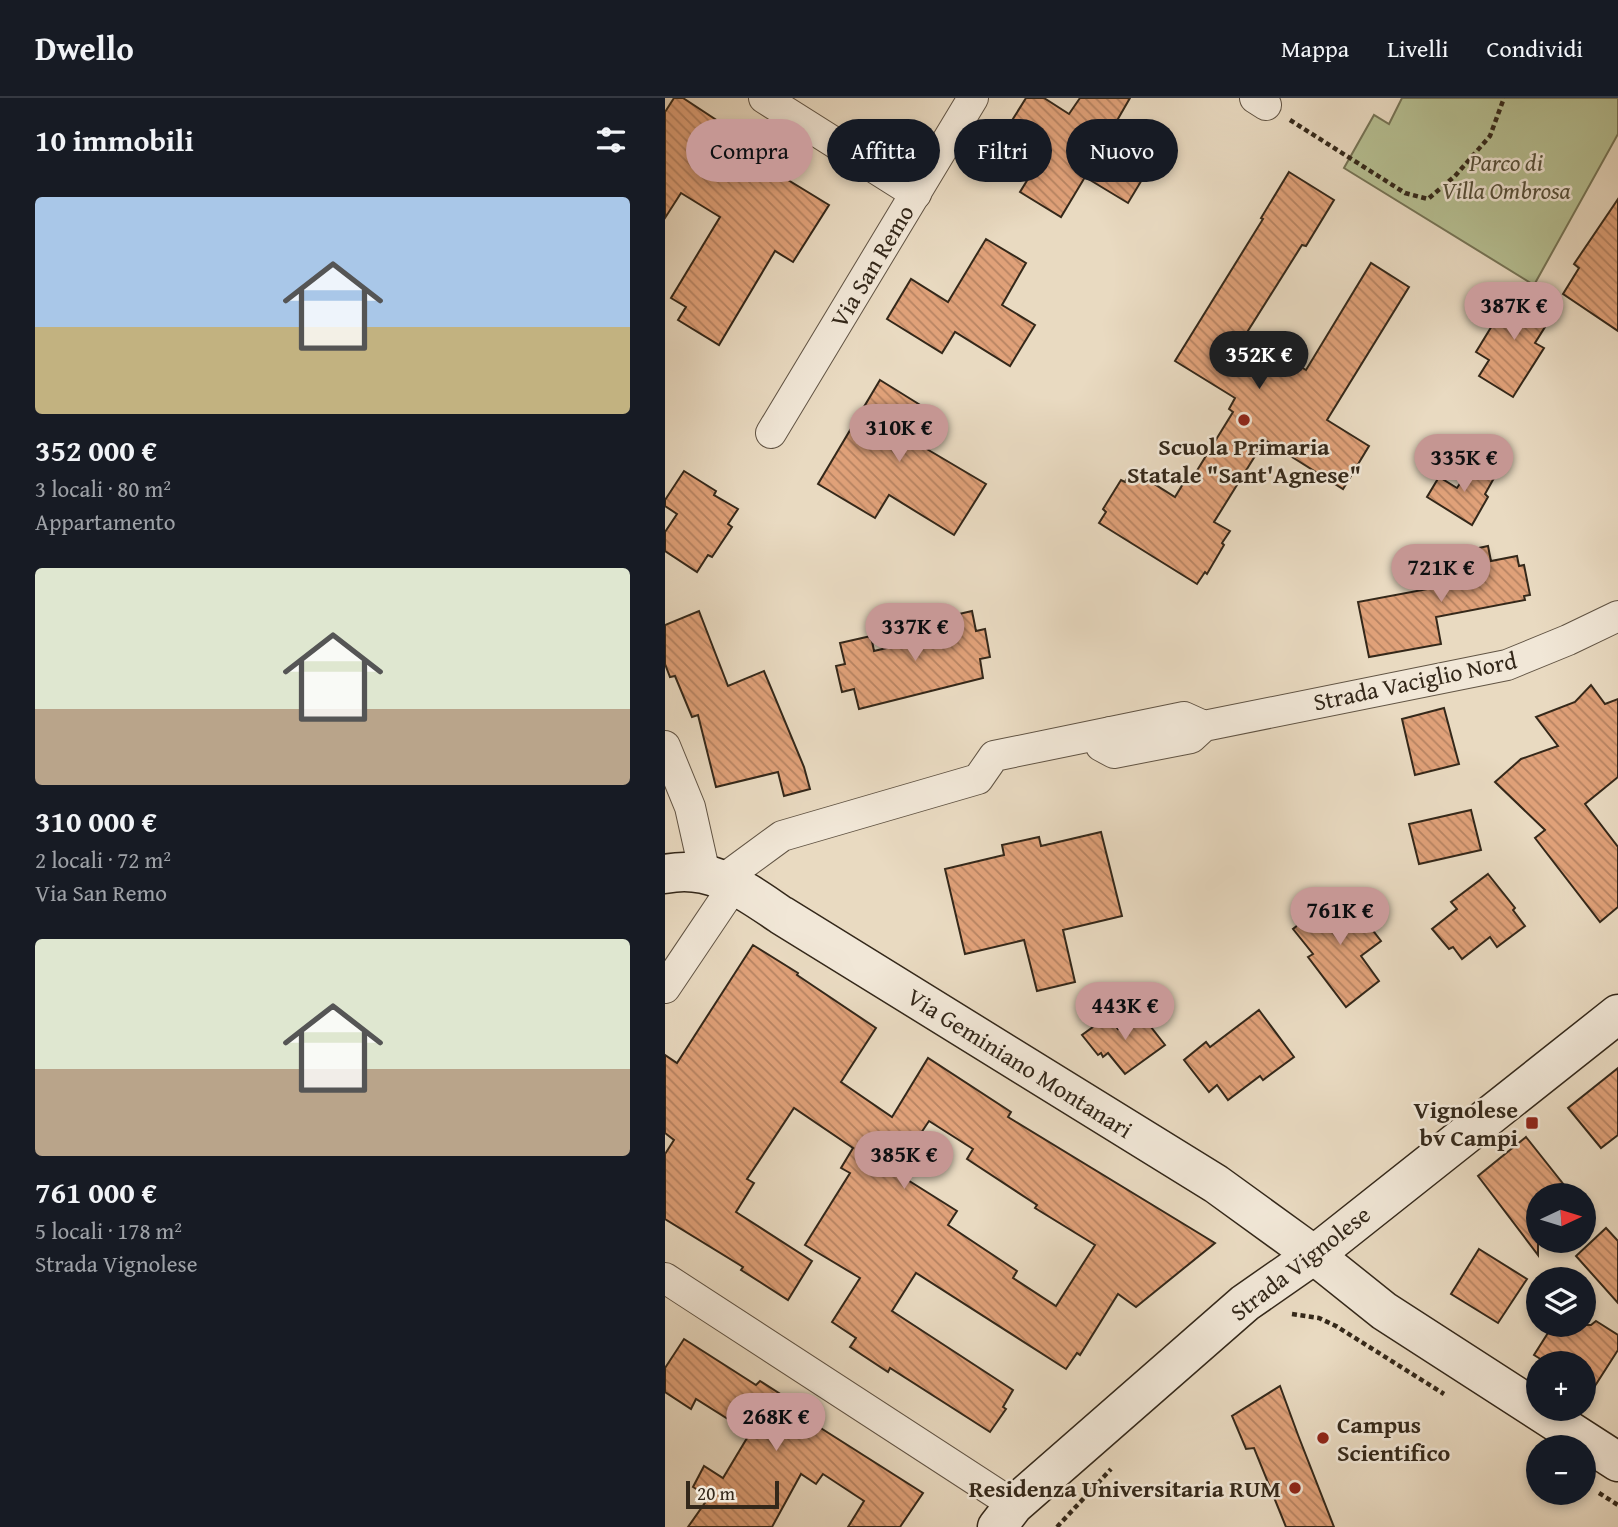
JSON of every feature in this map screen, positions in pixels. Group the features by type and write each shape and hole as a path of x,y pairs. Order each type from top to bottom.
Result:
{"street":[{"path":"764,98 916,194"},
{"name":"Via San Remo","path":"771,433 973,98"},
{"name":"Strada Vaciglio Nord","path":"665,988 694,872 782,836 978,779 994,756 1184,718 1204,726 1507,665 1618,616"},
{"path":"665,746 690,807 694,872"},
{"name":"Via Geminiano Montanari","path":"694,872 781,915 1216,1184 1314,1255 1384,1311 1618,1462"},
{"name":"Strada Vignolese","path":"1005,1516 1245,1303 1314,1255 1618,1014"},
{"path":"665,1278 1005,1516"}],"path":[{"path":"1260,102 1405,193 1428,199 1455,176 1490,135 1504,98"},
{"path":"1285,1315 1296,1313 1319,1318 1336,1326 1448,1397"},
{"path":"1057,1527 1112,1468"}],"green space":[{"name":"Parco di Villa Ombrosa","path":"1402,98 1618,98 1618,134 1534,285 1344,168 1374,115 1389,124"}],"building":[{"path":"674,98 683,98 715,119 686,119 686,182 791,182 829,205 793,262 775,251 719,345 678,320 686,307 671,298 720,217 681,193 665,218 665,112"},
{"path":"1026,98 1044,98 1069,114 1080,98 1130,98 1118,119 1066,119 1066,182 1082,182 1061,217 1020,192 1026,182 1052,182 1052,119 1013,119"},
{"path":"1289,172 1334,200 1246,334 1306,370 1371,263 1409,287 1327,420 1369,446 1343,489 1265,440 1214,522 1230,531 1207,574 1205,572 1197,584 1099,523 1106,512 1103,509 1121,480 1125,482 1132,470 1175,497 1189,474 1193,477 1233,412 1229,409 1235,398 1175,361"},
{"path":"1093,182 1141,182 1128,203"},
{"path":"1618,199 1618,331 1563,294 1579,268 1574,264"},
{"path":"986,239 1026,263 1002,305 1035,325 1010,366 955,332 942,353 887,319 911,279 948,302"},
{"path":"1515,288 1555,311 1535,343 1544,348 1513,397 1479,376 1489,360 1476,352"},
{"path":"880,380 938,416 920,445 986,484 954,535 889,495 875,518 818,484"},
{"path":"1473,464 1494,478 1485,494 1488,497 1472,525 1427,497 1439,477 1457,488"},
{"path":"684,471 716,491 714,495 738,509 728,524 732,527 712,557 708,555 697,572 665,551 665,532 677,514 665,506 665,500"},
{"path":"1488,546 1491,561 1517,556 1519,566 1524,565 1530,595 1524,596 1525,600 1436,617 1441,644 1369,657 1358,602 1465,582 1460,552"},
{"path":"699,611 728,686 764,671 804,767 810,789 784,796 778,772 716,787 698,715 692,717 675,676 670,677 665,664 665,625"},
{"path":"972,611 976,631 985,629 990,657 980,659 983,678 859,709 854,689 842,692 836,666 845,664 840,643 871,636 874,651 933,637 929,621"},
{"path":"1591,685 1605,704 1618,699 1618,777 1585,804 1618,847 1618,907 1600,922 1535,838 1545,830 1495,782 1521,759 1558,746 1536,717 1575,702"},
{"path":"1444,708 1459,764 1415,775 1402,719"},
{"path":"1471,810 1481,850 1419,864 1409,824"},
{"path":"1101,832 1122,916 1063,930 1075,982 1037,991 1024,940 965,954 945,869 1004,855 1002,845 1039,837 1041,846"},
{"path":"1488,874 1515,908 1513,910 1525,926 1497,947 1490,937 1462,959 1453,947 1449,949 1432,929 1457,909 1451,902"},
{"path":"1342,890 1381,941 1361,956 1379,981 1346,1007 1308,957 1313,954 1293,929"},
{"path":"753,945 876,1028 841,1082 892,1117 928,1058 1011,1112 1008,1117 1215,1243 1136,1307 1118,1294 1080,1355 1077,1353 1066,1369 916,1273 892,1311 1013,1390 1003,1407 1006,1409 990,1432 890,1368 888,1372 850,1347 856,1338 832,1322 860,1278 805,1245 850,1173 841,1168 853,1148 794,1108 747,1179 754,1183 736,1212 812,1261 788,1300 741,1270 743,1267 665,1219 665,1154 674,1140 665,1133 665,1055 677,1063","holes":["929,1121 973,1149 967,1159 1037,1205 1035,1208 1095,1245 1056,1306 1013,1278 1017,1271 948,1225 957,1211 895,1172"]},
{"path":"1259,1010 1294,1057 1263,1080 1260,1076 1228,1100 1217,1085 1209,1092 1184,1060 1206,1042 1210,1047"},
{"path":"1140,1013 1165,1045 1125,1074 1108,1053 1103,1057 1101,1053 1098,1055 1082,1035 1108,1016 1118,1029"},
{"path":"1618,1068 1618,1135 1601,1148 1568,1108"},
{"path":"1526,1137 1562,1183 1526,1183 1526,1239 1478,1176"},
{"path":"1606,1228 1618,1241 1618,1303 1596,1278 1596,1267 1586,1267 1576,1256 1579,1253 1596,1253 1596,1237"},
{"path":"1479,1249 1526,1278 1498,1323 1451,1294"},
{"path":"1596,1321 1618,1335 1618,1350 1596,1384 1596,1351 1537,1351 1545,1337 1596,1337"},
{"path":"684,1339 756,1385 760,1381 782,1395 779,1400 786,1406 923,1493 900,1527 848,1527 864,1501 823,1474 816,1484 801,1474 772,1527 688,1527 709,1497 693,1487 704,1466 723,1478 750,1433 696,1399 691,1409 665,1392 665,1368"},
{"name":"Residenza Universitaria RUM","path":"1280,1386 1334,1527 1286,1527 1254,1448 1246,1449 1232,1416"}],"place":[{"name":"Scuola Primaria Statale \"Sant'Agnese\"","path":"1244,420"},
{"name":"Vignolese bv Campi","path":"1532,1123"},
{"name":"Campus Scientifico","path":"1323,1438"},
{"name":"Residenza Universitaria RUM","path":"1295,1488"}]}
